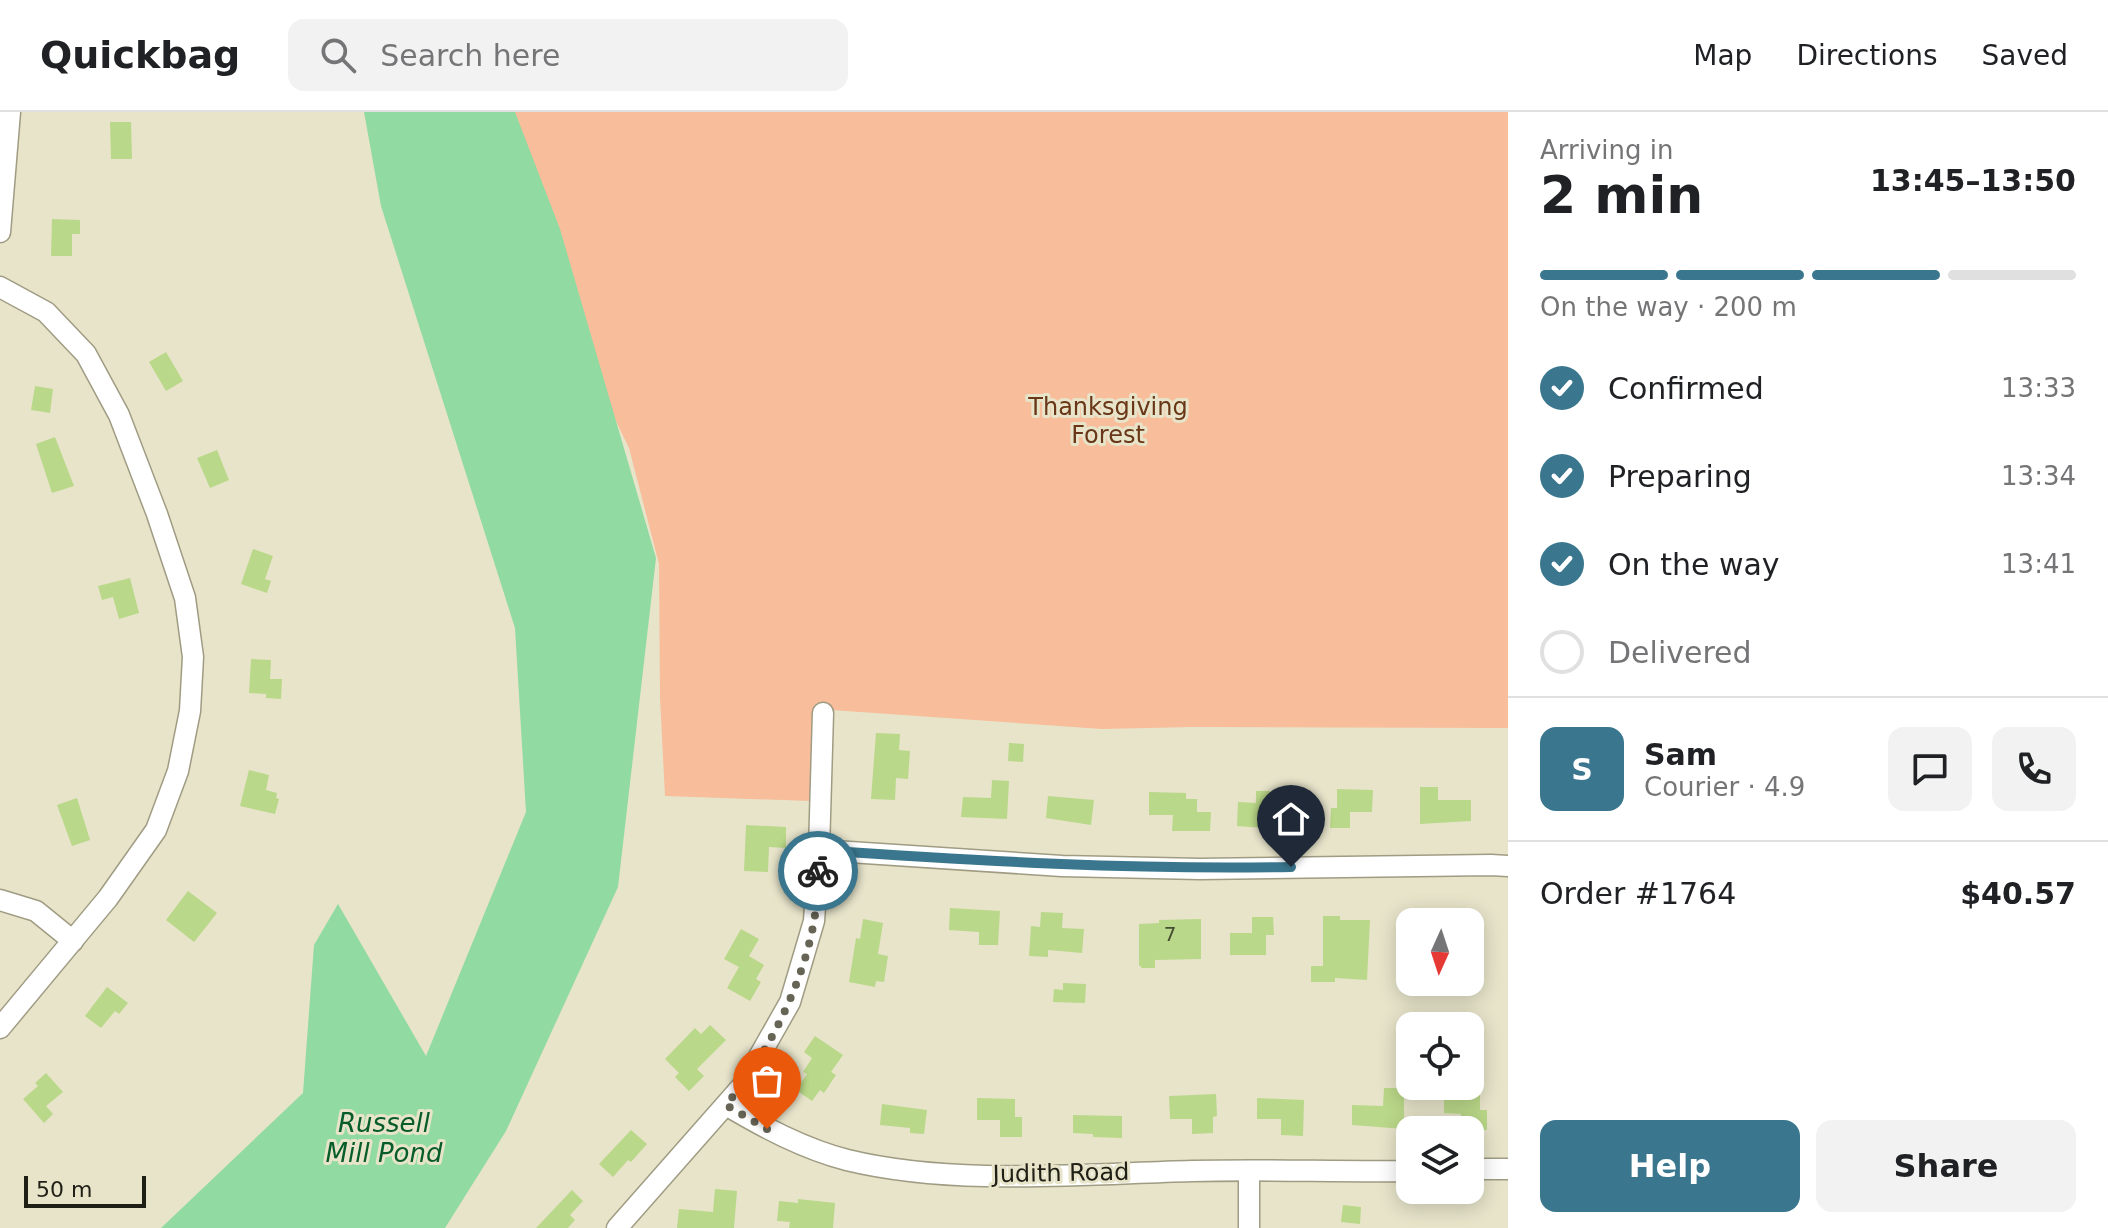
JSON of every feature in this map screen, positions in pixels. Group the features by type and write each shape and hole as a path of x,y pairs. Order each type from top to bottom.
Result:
{"street":[{"path":"0,232 10,112"},
{"path":"0,287 46,312 86,354 119,415 185,598 193,657 190,711 178,771 156,830 108,898 0,1028"},
{"path":"617,1228 743,1085 790,1002 814,921 823,713"},
{"path":"819,850 1092,867 1508,866"},
{"path":"0,900 36,911 73,941"},
{"name":"Judith Road","path":"726,1105 767,1129 845,1159 916,1172 1023,1176 1396,1171"},
{"path":"1484,1169 1508,1169"},
{"path":"1249,1171 1249,1228"}],"green space":[{"name":"Thanksgiving Forest","path":"507,112 1508,112 1508,728 1102,729 817,709 811,801 665,796 660,697 659,564 629,448 610,409"}],"water":[{"name":"Russell Mill Pond","path":"364,112 515,112 560,229 656,558 618,887 506,1131 445,1228 161,1228 303,1093 314,945 338,904 426,1056 526,812 515,628 381,206"}],"building":[{"path":"110,122 131,122 132,159 111,159"},
{"path":"52,219 80,220 80,234 72,234 72,256 51,256"},
{"path":"166,352 183,381 166,391 149,362"},
{"path":"35,386 53,389 50,413 31,410"},
{"path":"55,437 74,486 52,493 36,444"},
{"path":"217,450 229,480 210,488 197,458"},
{"path":"253,549 273,556 265,579 271,581 267,593 241,584"},
{"path":"130,578 139,613 119,619 113,597 102,600 98,586"},
{"path":"251,659 271,660 270,679 282,679 281,699 249,693"},
{"path":"876,733 900,734 899,750 910,751 908,779 896,778 895,800 871,799"},
{"path":"1009,743 1024,744 1023,762 1008,761"},
{"path":"249,770 269,775 266,790 277,793 276,798 279,799 275,814 240,806"},
{"path":"992,780 1009,781 1007,819 961,817 963,797 991,798"},
{"path":"1420,787 1438,787 1438,800 1471,800 1471,821 1420,824"},
{"path":"1337,789 1373,790 1372,812 1350,812 1350,828 1330,828 1331,808 1337,808"},
{"path":"1256,791 1270,791 1269,802 1283,803 1282,824 1264,823 1264,828 1237,826 1238,802 1256,803"},
{"path":"1149,792 1186,793 1186,799 1197,799 1197,812 1211,812 1210,831 1172,831 1173,815 1149,815"},
{"path":"1048,796 1094,800 1091,825 1046,818"},
{"path":"77,798 90,840 72,846 57,805"},
{"path":"746,825 786,827 786,848 769,847 768,872 744,871"},
{"path":"188,891 217,913 194,942 166,920"},
{"path":"950,908 1000,911 998,945 979,945 979,932 949,930"},
{"path":"1041,912 1063,913 1062,928 1084,929 1082,953 1048,950 1048,957 1029,956 1031,926 1040,927"},
{"path":"1323,916 1340,916 1340,920 1370,920 1367,980 1335,978 1335,982 1311,982 1311,966 1323,966"},
{"path":"1252,917 1273,917 1274,935 1266,935 1266,955 1230,955 1230,933 1252,933"},
{"path":"863,919 883,923 878,954 888,956 884,982 876,981 875,987 849,982 856,938 860,939"},
{"path":"1201,919 1201,959 1155,960 1155,968 1139,965 1139,924"},
{"path":"741,929 759,939 749,956 764,965 756,979 761,982 750,1001 727,988 739,967 724,959"},
{"path":"1063,983 1086,984 1085,1003 1053,1002 1054,989 1063,990"},
{"path":"107,987 128,1003 119,1014 115,1011 101,1028 85,1016"},
{"path":"710,1025 726,1040 697,1069 704,1076 689,1091 675,1077 679,1073 665,1059 695,1028 701,1034"},
{"path":"815,1036 843,1055 831,1072 836,1075 824,1093 820,1090 812,1101 796,1090 807,1074 803,1072 812,1058 804,1052"},
{"path":"46,1073 63,1092 46,1106 53,1114 44,1123 23,1099 38,1086 35,1083"},
{"path":"1384,1088 1396,1088 1396,1100 1404,1100 1404,1116 1396,1116 1396,1128 1352,1125 1352,1105 1383,1106"},
{"path":"1216,1094 1217,1116 1213,1117 1213,1133 1192,1134 1192,1119 1170,1119 1169,1096"},
{"path":"977,1098 1015,1099 1015,1117 1022,1117 1022,1137 1000,1137 1000,1120 977,1120"},
{"path":"1257,1098 1304,1100 1303,1136 1281,1135 1281,1119 1257,1119"},
{"path":"1444,1100 1480,1100 1480,1110 1487,1110 1487,1130 1484,1130 1484,1116 1444,1113"},
{"path":"882,1104 927,1110 924,1134 910,1133 910,1128 880,1125"},
{"path":"1073,1115 1122,1116 1122,1138 1073,1133"},
{"path":"631,1130 647,1144 613,1177 599,1164"},
{"path":"715,1189 737,1191 734,1228 677,1228 679,1209 713,1212"},
{"path":"572,1190 583,1201 570,1215 575,1220 568,1228 536,1228"},
{"path":"798,1199 835,1203 833,1228 789,1228 790,1222 777,1221 779,1201 798,1203"},
{"path":"1343,1205 1361,1207 1360,1224 1341,1222"}],"way so far":[{"path":"767,1129 726,1105 743,1085 790,1002 814,921 818,871"}],"route":[{"path":"818,871 819,850 1062,866 1291,867"}]}
